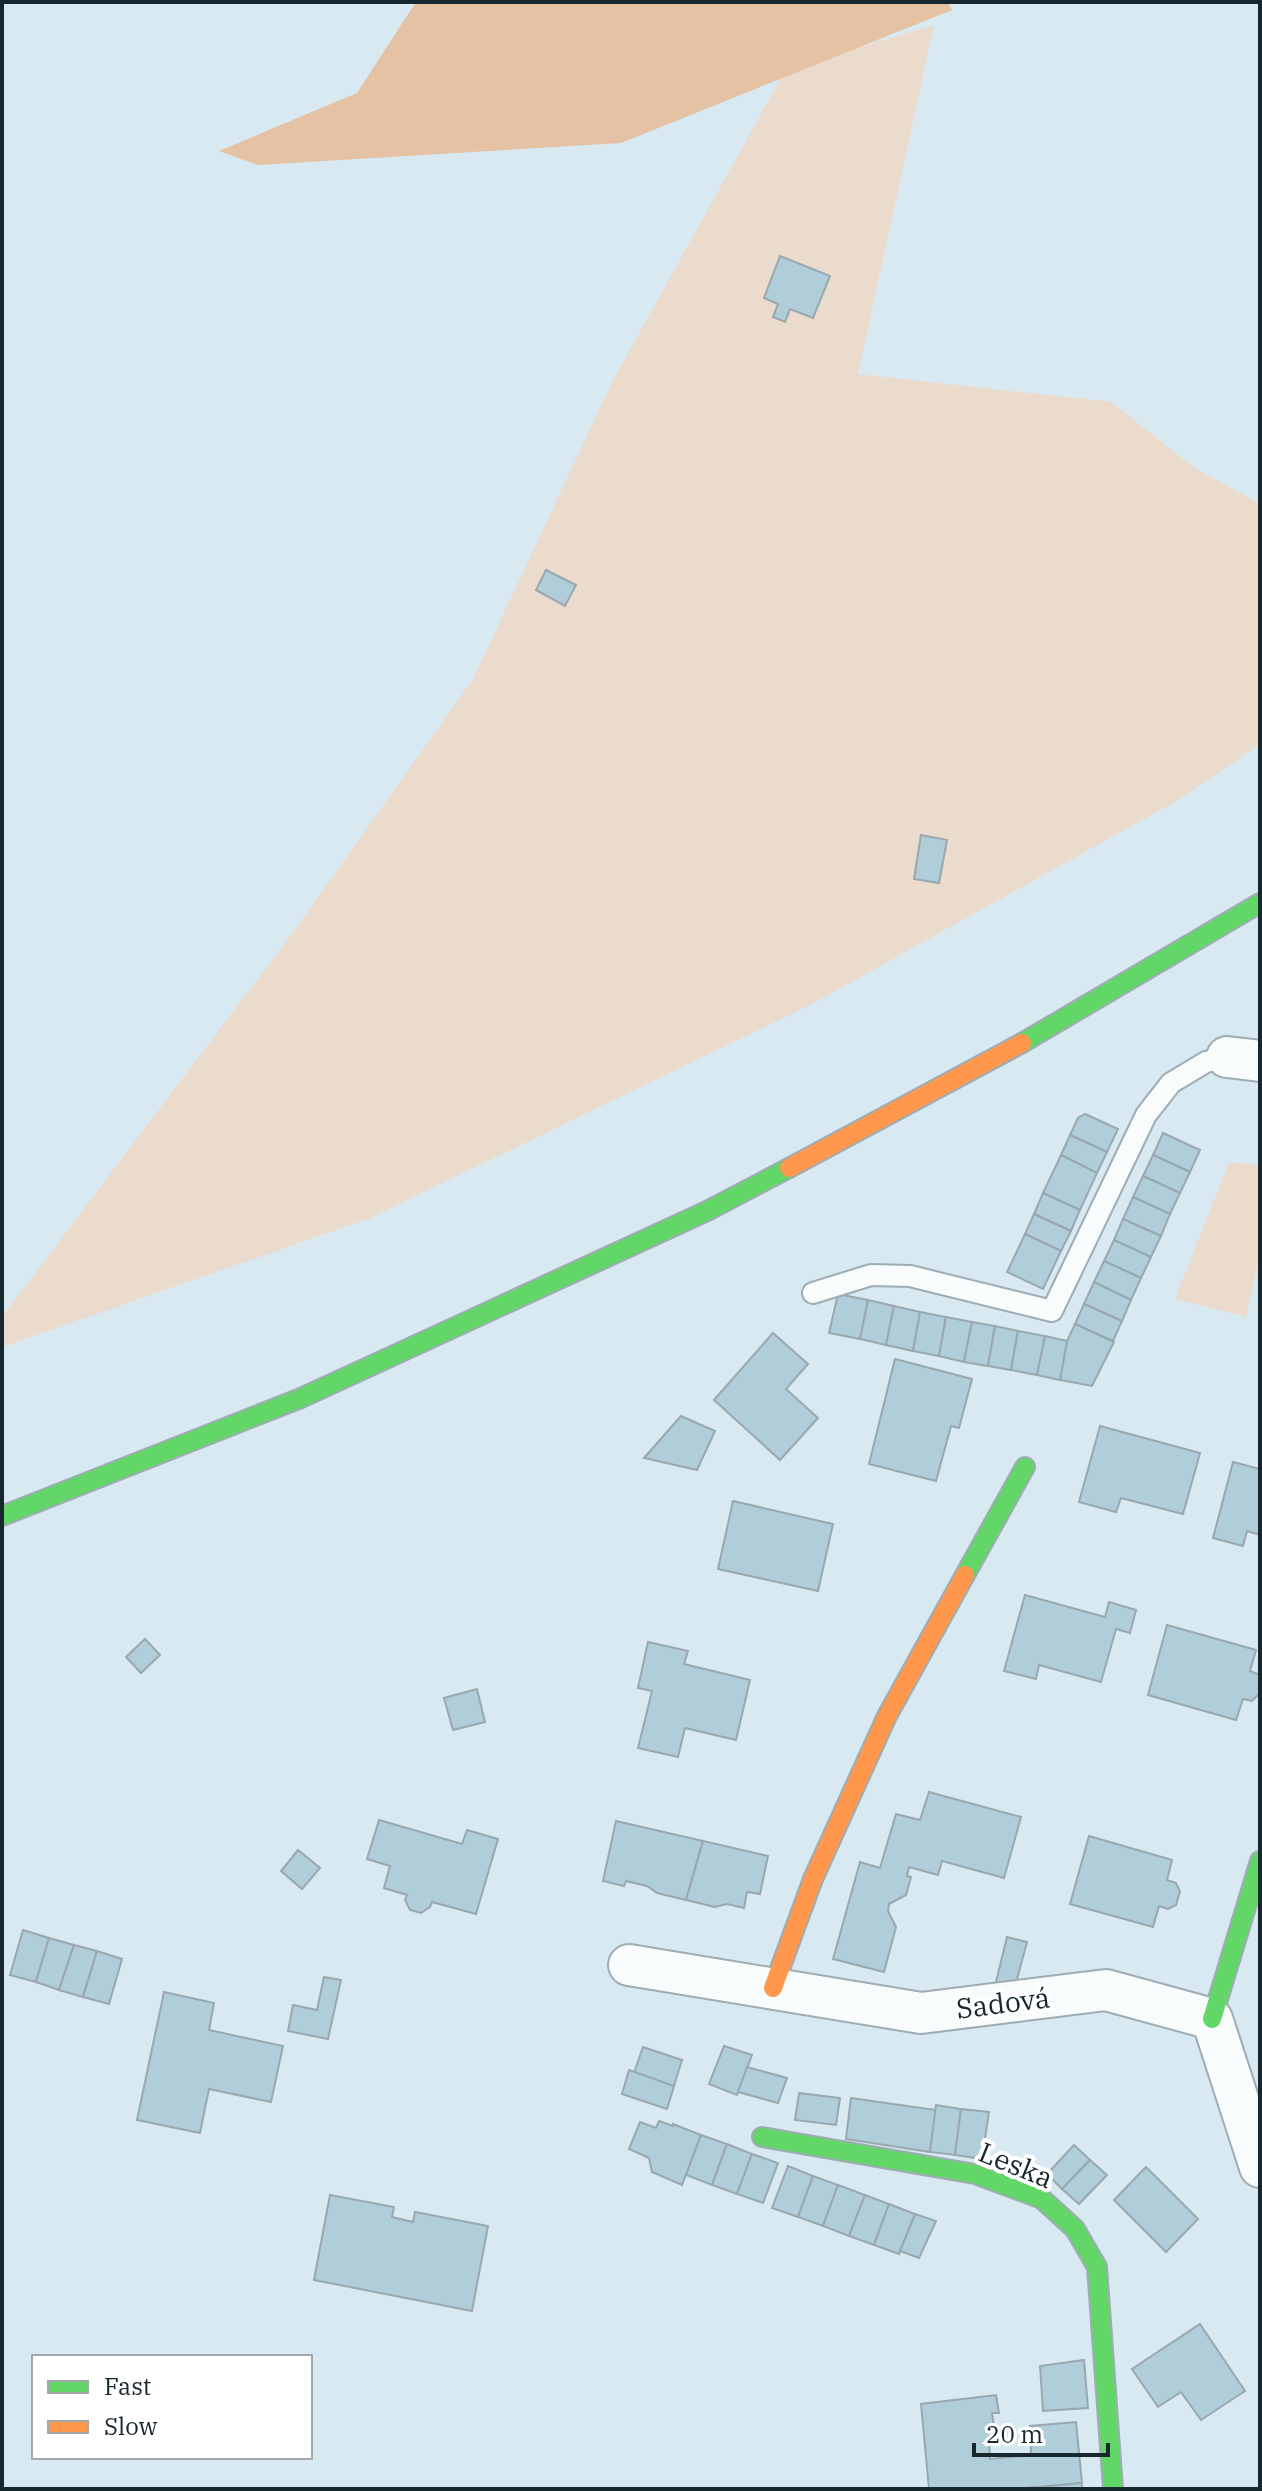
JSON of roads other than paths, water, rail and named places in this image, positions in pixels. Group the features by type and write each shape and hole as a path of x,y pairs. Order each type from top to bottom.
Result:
{"main road":[{"path":"2,1516 301,1398 707,1211 1016,1047 1260,903"},
{"path":"773,1988 813,1879 887,1716 1025,1467"},
{"path":"1212,2019 1260,1861"},
{"name":"Leska","path":"762,2137 975,2174 1042,2199 1075,2229 1097,2267 1113,2489"}],"street":[{"name":"Sadová","path":"629,1965 921,2013 1106,1990 1212,2019"},
{"path":"1212,2019 1260,2167"}],"lane":[{"path":"813,1293 871,1275 910,1276 1052,1311 1146,1115 1171,1083 1206,1062 1244,1059"}]}
